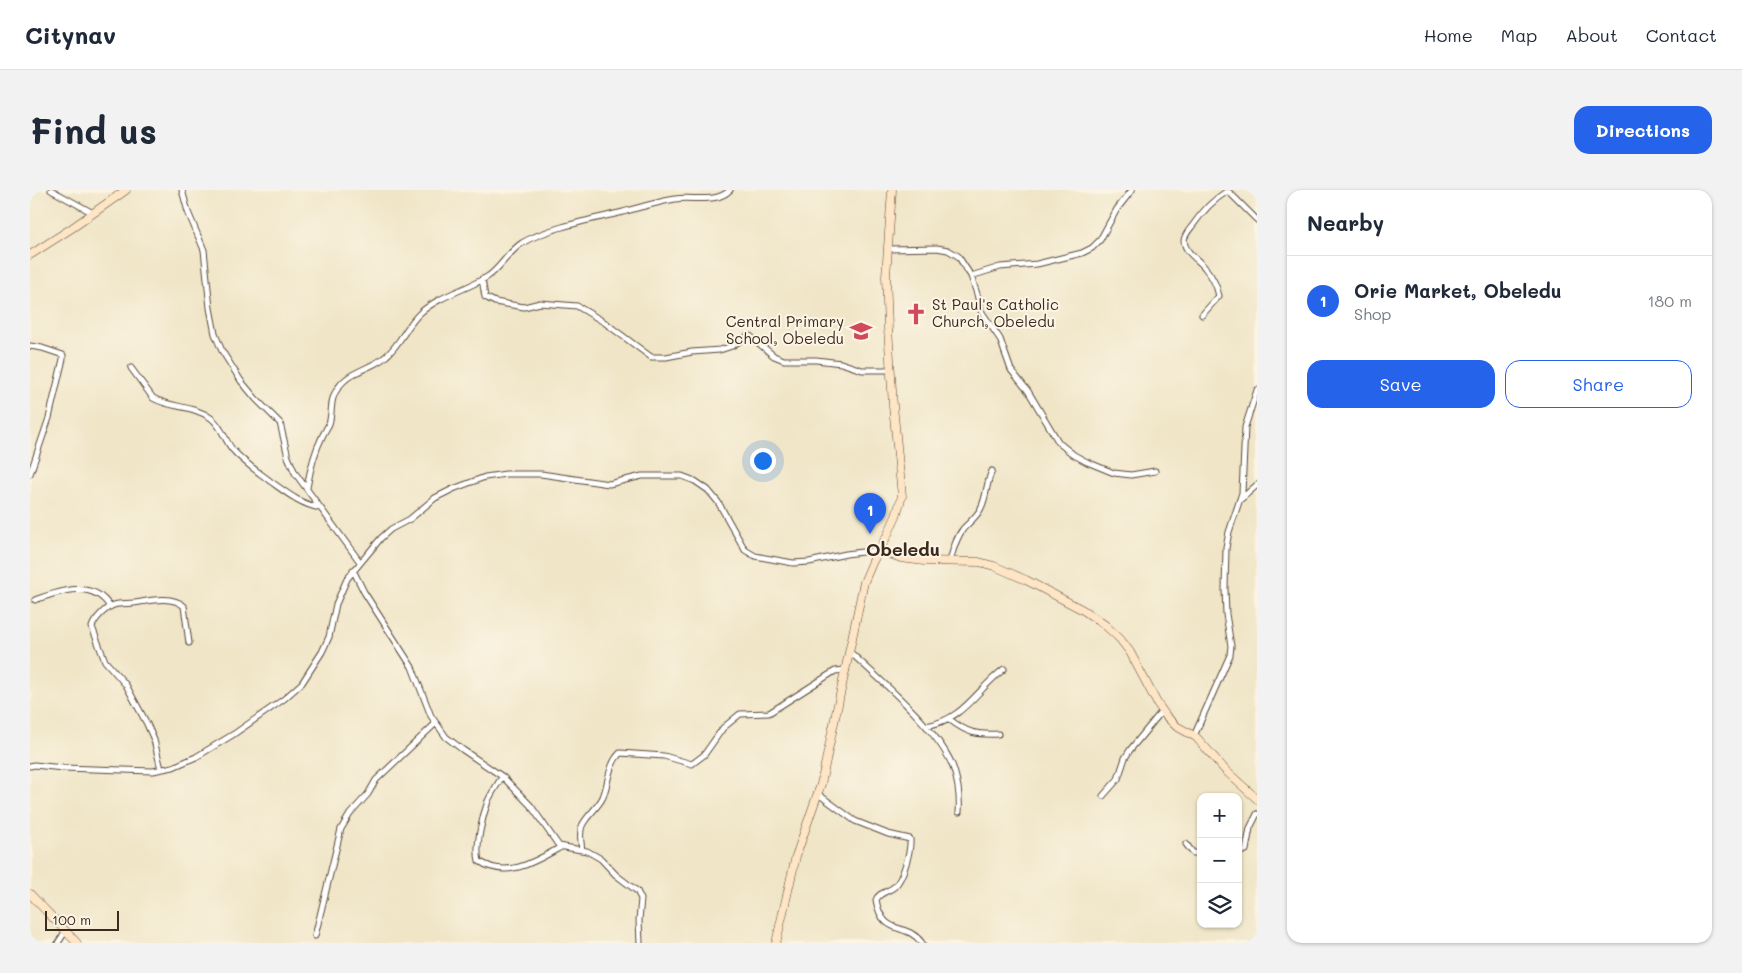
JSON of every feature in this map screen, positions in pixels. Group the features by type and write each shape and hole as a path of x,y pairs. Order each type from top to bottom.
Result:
{"main road":[{"path":"30,254 93,214 126,190"},
{"path":"776,943 796,856 822,784 864,582 893,523 902,496 891,370 886,276 892,190"},
{"path":"879,550 901,558 924,561 979,562 994,566 1026,580 1083,610 1105,625 1120,639 1130,652 1162,712 1176,726 1194,736 1226,771 1257,799"},
{"path":"30,894 77,943"}],"street":[{"path":"51,190 93,214"},
{"path":"182,190 188,212 204,250 210,308 215,334 222,351 256,400 280,423 288,457 300,482 307,488 360,562"},
{"path":"307,488 311,466 328,426 331,405 339,386 345,379 387,355 421,312 452,293 482,279 496,269 512,250 541,234 677,199 713,198 730,190"},
{"path":"971,276 1000,267 1037,264 1082,253 1092,248 1100,240 1117,209 1132,190"},
{"path":"1202,315 1219,296 1214,281 1205,268 1187,249 1184,241 1186,234 1204,210 1226,192 1229,192 1257,220"},
{"path":"888,249 937,248 948,250 958,256 971,276 981,311 1000,338 1012,370 1028,391 1059,443 1074,455 1114,473 1130,475 1155,471"},
{"path":"482,279 485,297 495,302 524,307 540,303 577,306 604,322 651,356 666,357 692,352 720,350 750,336 774,356 784,360 816,360 841,363 862,370 891,370"},
{"path":"30,346 56,352 62,355 63,359 49,418 30,474"},
{"path":"131,368 153,398 190,408 212,418 220,427 230,447 246,463 284,492 299,501 320,508"},
{"path":"1194,736 1230,655 1231,646 1226,607 1226,548 1229,532 1240,499 1245,428 1257,390"},
{"path":"950,561 962,530 981,508 992,471"},
{"path":"30,766 108,768 138,771 161,769 173,767 213,747 284,699 302,683 322,652 329,637 336,604 347,579 391,528 410,519 435,498 485,477 506,474 541,474 609,484 642,476 682,476 696,481 708,490 718,502 745,550 754,556 793,563 879,550"},
{"path":"1240,499 1257,485"},
{"path":"353,570 364,592 412,667 431,716 436,723 452,741 503,777 532,806 545,827 561,847"},
{"path":"35,600 56,592 91,590 99,595 110,607"},
{"path":"161,769 154,740 147,724 126,685 105,660 93,632 93,624 110,607 116,604 159,600 180,603 184,606 189,643"},
{"path":"850,652 883,682 936,738 955,771 960,802 959,812"},
{"path":"926,726 940,723 962,710 988,682 1004,669"},
{"path":"582,850 580,833 583,823 598,807 606,788 609,772 620,753 664,756 692,764 704,755 723,728 740,714 769,713 835,671 846,670"},
{"path":"1103,796 1118,778 1130,750 1162,712"},
{"path":"949,719 962,729 974,734 998,734"},
{"path":"315,936 341,829 350,814 368,794 376,780 436,723"},
{"path":"500,780 489,799 485,811 478,847 479,861 498,869 512,870 531,863 561,847 582,850 601,859 616,876 637,891 641,899 639,920 640,943"},
{"path":"818,794 855,822 888,834 910,839 907,861 899,882 880,894 876,900 882,917 888,925 912,934 922,943"},
{"path":"1242,852 1246,850 1250,828 1257,814"},
{"path":"1186,844 1193,853 1197,853"},
{"path":"58,943 65,932"}],"place":[{"name":"St Paul's Catholic Church, Obeledu","path":"916,314"},
{"name":"Central Primary School, Obeledu","path":"861,331"},
{"name":"Orie Market, Obeledu","path":"870,534"}],"district":[{"name":"Obeledu","path":"903,550"}]}
